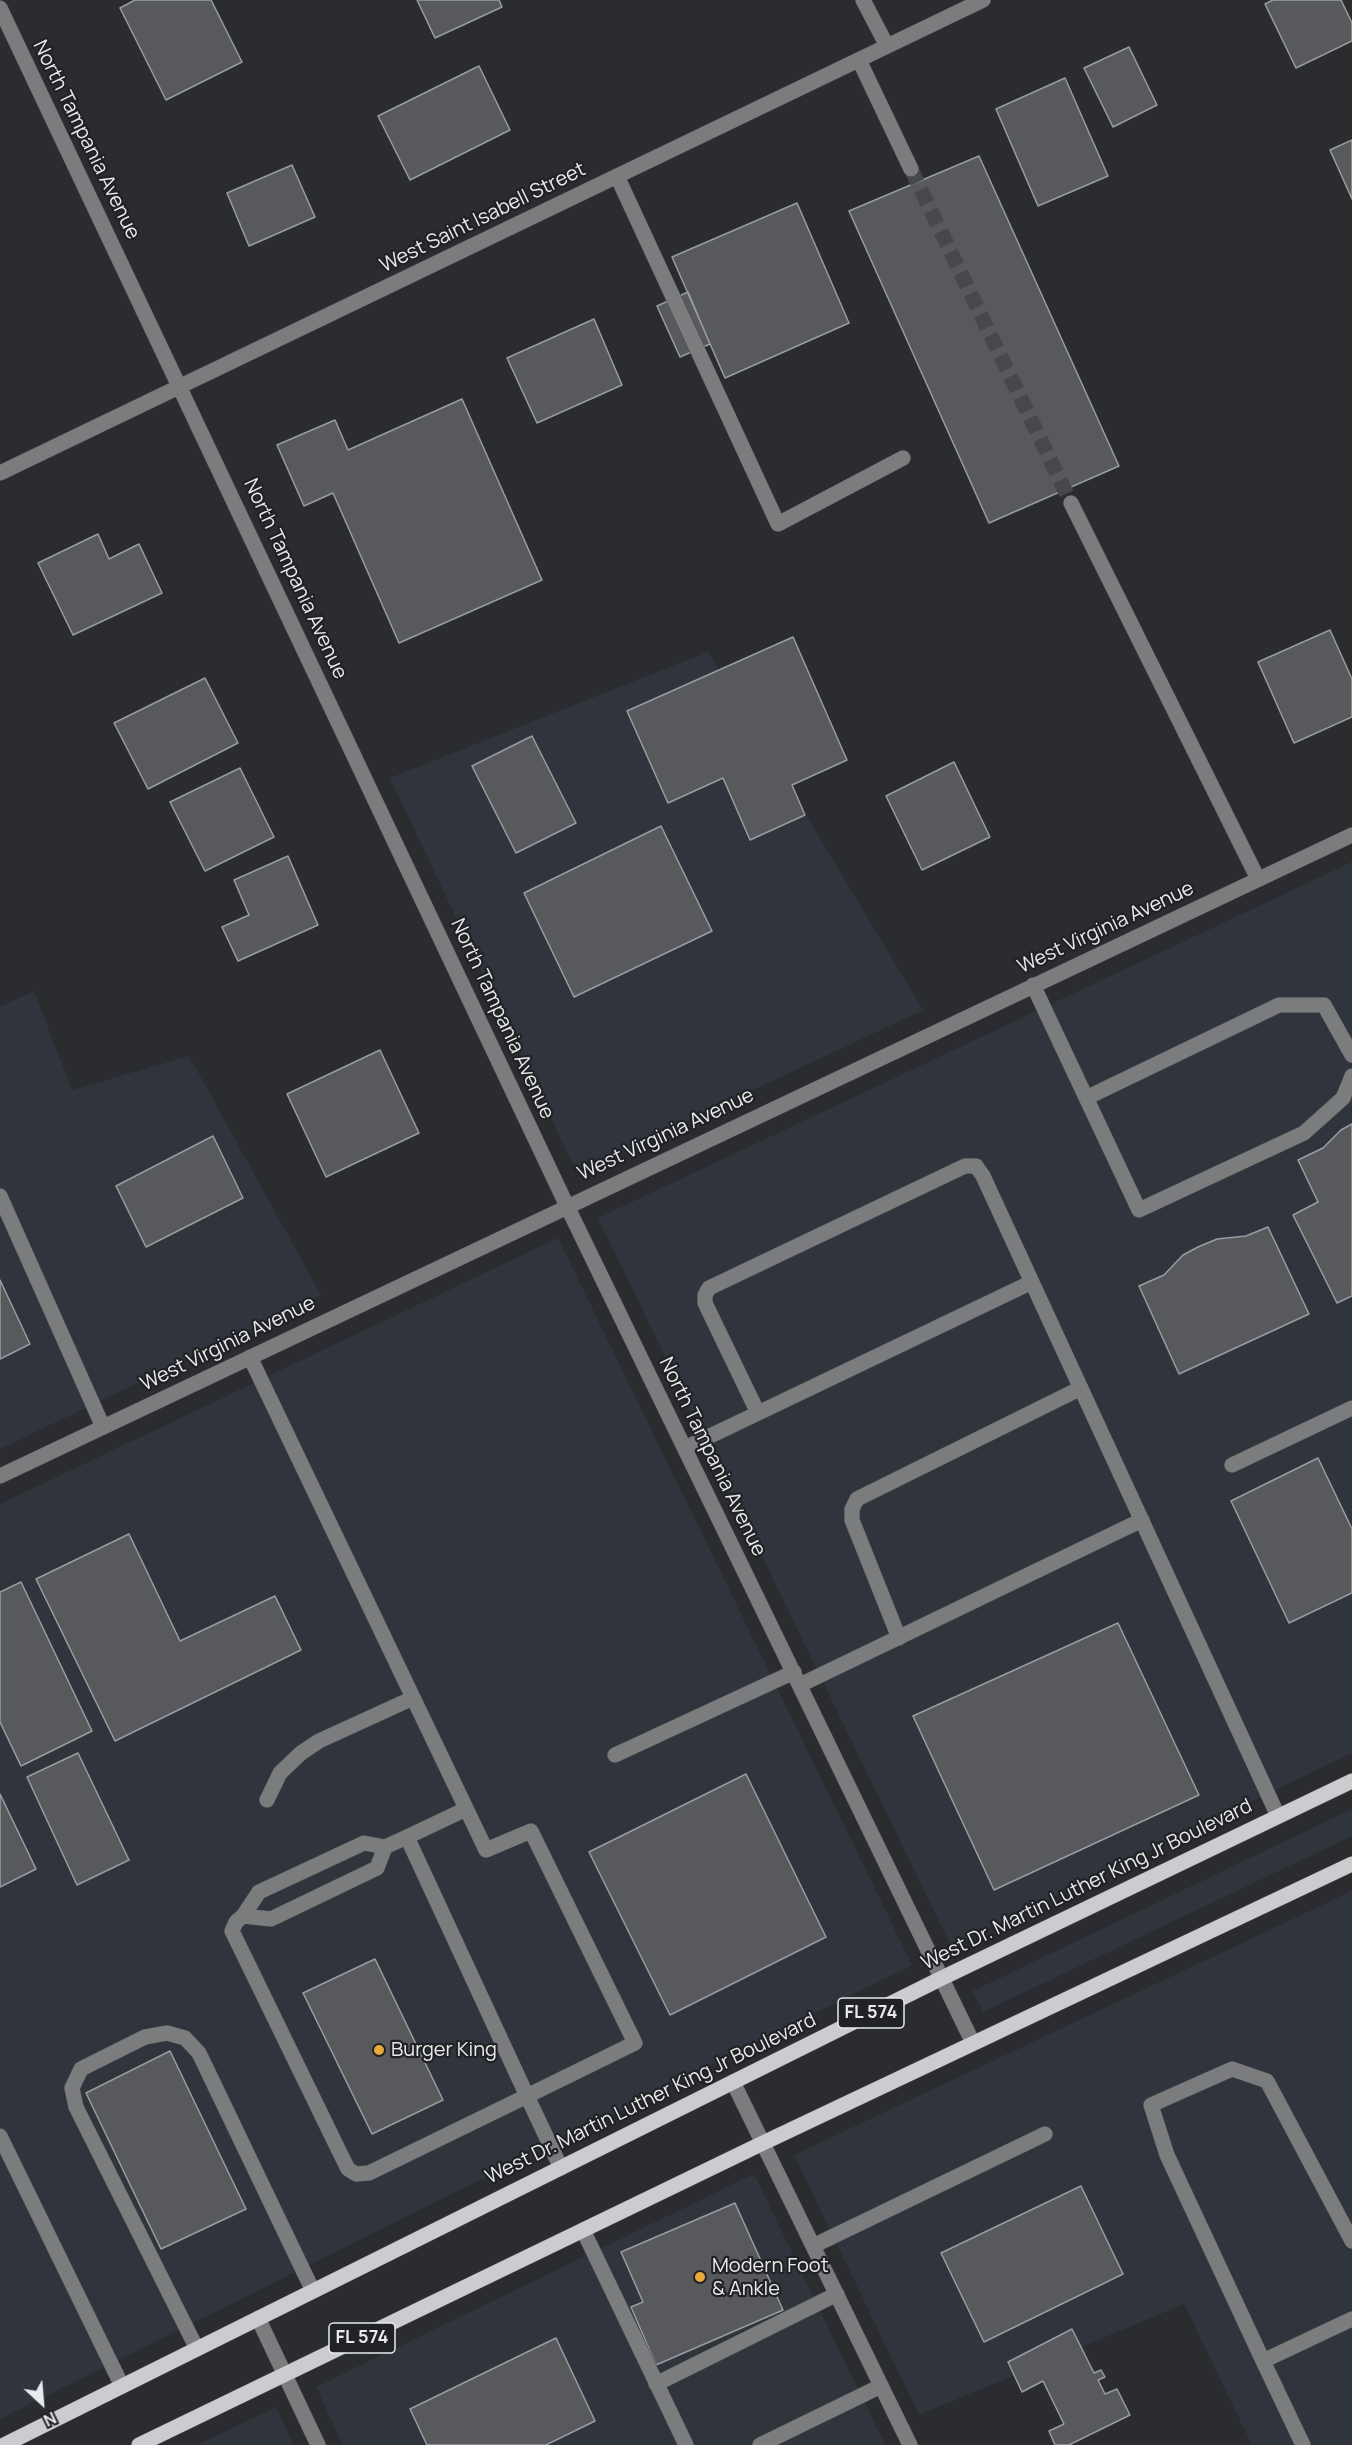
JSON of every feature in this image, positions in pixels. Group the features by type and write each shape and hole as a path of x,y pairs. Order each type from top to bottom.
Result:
{"main road":[{"name":"West Dr. Martin Luther King Jr Boulevard","path":"4,2445 942,1978 1352,1781"},
{"name":"FL 574","path":"139,2445 763,2143 1352,1864"}],"street":[{"path":"863,0 887,46"},
{"name":"West Saint Isabell Street","path":"0,473 983,0"},
{"name":"North Tampania Avenue","path":"0,9 181,386 567,1206 973,2043"},
{"path":"859,60 911,169"},
{"path":"617,176 778,524 903,458"},
{"path":"1071,503 1258,879"},
{"name":"West Virginia Avenue","path":"0,1476 1352,835"},
{"path":"1033,986 1139,1210 1304,1133 1343,1098 1352,1076"},
{"path":"1086,1098 1280,1005 1324,1005 1352,1055"},
{"path":"758,1413 705,1303 705,1295 709,1288 965,1166 976,1166 983,1176 1278,1816"},
{"path":"0,1197 103,1427"},
{"path":"685,1449 1032,1282"},
{"path":"250,1357 486,1850 531,1831 635,2043 369,2173 357,2174 348,2169 232,1931 236,1922 243,1916 259,1892 364,1843 385,1847 466,1809"},
{"path":"899,1638 852,1520 852,1509 857,1499 1081,1388"},
{"path":"1233,1465 1352,1408"},
{"path":"615,1755 899,1638 1142,1520"},
{"path":"267,1800 280,1773 301,1753 320,1741 413,1698"},
{"path":"407,1837 561,2168"},
{"path":"243,1916 271,1919 377,1868 385,1847"},
{"path":"197,2349 88,2133 76,2107 72,2088 81,2069 145,2037 167,2033 185,2038 199,2053 313,2291"},
{"path":"1303,2445 1167,2155 1151,2105 1232,2069 1267,2081 1352,2241"},
{"path":"733,2082 910,2445"},
{"path":"813,2246 1045,2134"},
{"path":"0,2136 122,2386"},
{"path":"584,2230 686,2445"},
{"path":"656,2384 837,2294"},
{"path":"258,2318 318,2445"},
{"path":"1263,2361 1351,2322"},
{"path":"760,2445 881,2386"}],"shaded area":[{"path":"708,652 923,1010 577,1173 390,778"},
{"path":"1352,862 1352,1753 951,1946 598,1218"},
{"path":"34,991 72,1090 189,1056 321,1295 0,1449 0,1007"},
{"path":"558,1238 912,1965 0,2419 0,1504"},
{"path":"1352,1809 1352,1836 983,2012 973,1991"},
{"path":"1352,1891 1352,2445 1252,2445 1184,2304 919,2415 794,2155"},
{"path":"754,2174 885,2445 343,2445 316,2387"},
{"path":"276,2407 294,2445 197,2445"}],"building":[{"path":"135,0 211,0 242,62 166,100 120,8"},
{"path":"417,0 499,0 502,7 435,38"},
{"path":"1273,0 1341,0 1352,23 1352,41 1296,68 1265,4"},
{"path":"1129,47 1157,105 1113,127 1084,68"},
{"path":"479,66 510,130 410,180 378,116"},
{"path":"1065,78 1108,176 1038,206 996,109"},
{"path":"1352,140 1352,199 1330,150"},
{"path":"979,156 1119,466 989,523 849,211"},
{"path":"292,165 315,217 249,246 227,193"},
{"path":"797,203 849,323 725,378 672,257"},
{"path":"688,292 710,344 680,357 657,306"},
{"path":"594,319 622,385 537,423 507,358"},
{"path":"462,399 542,580 399,643 333,493 304,506 277,445 335,420 348,450"},
{"path":"98,534 109,559 139,544 162,593 73,635 38,563"},
{"path":"1330,630 1352,679 1352,717 1294,743 1258,662"},
{"path":"793,637 847,760 792,785 805,815 750,840 723,778 668,803 627,711"},
{"path":"205,678 238,743 148,789 114,723"},
{"path":"532,736 576,823 516,853 472,766"},
{"path":"954,762 990,837 922,870 886,796"},
{"path":"240,768 274,837 205,871 170,802"},
{"path":"661,826 712,931 574,997 524,893"},
{"path":"288,856 318,925 238,961 222,927 249,915 234,880"},
{"path":"380,1050 419,1133 326,1177 287,1094"},
{"path":"1352,1124 1352,1296 1337,1303 1293,1215 1318,1202 1298,1160 1323,1148 1341,1130"},
{"path":"213,1136 243,1198 146,1247 116,1186"},
{"path":"1268,1227 1309,1314 1179,1374 1139,1286 1164,1275 1183,1255 1198,1247 1217,1239 1246,1236"},
{"path":"0,1280 30,1344 0,1359"},
{"path":"1318,1458 1352,1529 1352,1593 1289,1623 1231,1501"},
{"path":"129,1534 180,1641 275,1596 301,1650 115,1741 36,1579"},
{"path":"21,1582 92,1731 21,1766 0,1722 0,1592"},
{"path":"1118,1623 1199,1795 994,1890 913,1716"},
{"path":"78,1753 129,1860 77,1885 27,1777"},
{"path":"746,1774 826,1937 670,2015 589,1852"},
{"path":"0,1794 36,1869 0,1887"},
{"path":"375,1959 443,2100 372,2134 303,1993"},
{"path":"170,2051 246,2209 161,2249 86,2093"},
{"path":"1081,2186 1123,2274 984,2342 941,2253"},
{"name":"Modern Foot & Ankle","path":"735,2203 783,2310 656,2365 631,2307 643,2302 621,2252"},
{"path":"1072,2329 1094,2373 1101,2370 1105,2377 1098,2380 1105,2394 1117,2389 1130,2415 1069,2445 1055,2445 1049,2431 1064,2424 1043,2381 1022,2392 1008,2362"},
{"path":"556,2338 595,2421 546,2445 427,2445 410,2409"}],"tunnel":[{"path":"911,169 1071,503"}],"place":[{"name":"Burger King","path":"379,2050"},
{"name":"Modern Foot & Ankle","path":"700,2277"}]}
